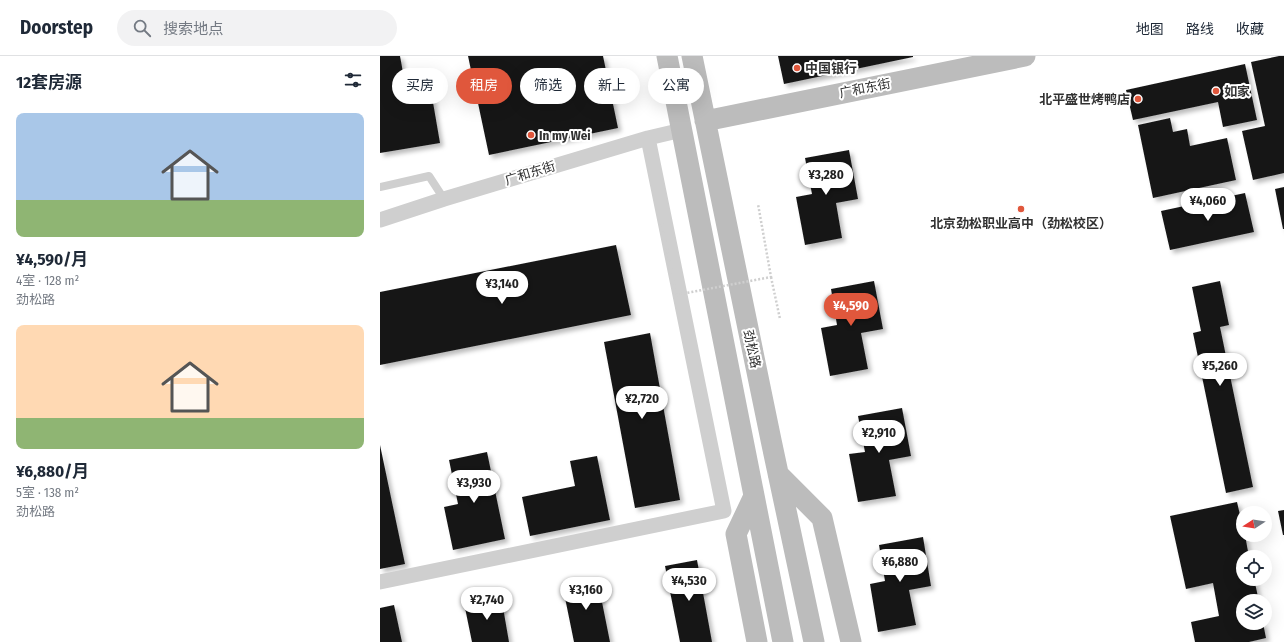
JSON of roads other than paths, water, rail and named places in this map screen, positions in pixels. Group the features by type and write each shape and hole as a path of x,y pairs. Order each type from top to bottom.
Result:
{"main road":[{"name":"劲松路","path":"667,56 783,642"},
{"name":"劲松路","path":"692,56 814,642"},
{"name":"广和东街","path":"705,121 1025,56"},
{"path":"778,474 822,518 850,642"},
{"path":"754,496 736,534 757,642"}],"street":[{"name":"广和东街","path":"380,220 444,199 648,138 682,130"},
{"path":"380,582 724,511 648,138"}],"lane":[{"path":"380,187 429,176 444,199"}],"place":[{"name":"中国银行","path":"797,68"},
{"name":"如家","path":"1216,91"},
{"name":"北平盛世烤鸭店","path":"1138,99"},
{"name":"In my Wei","path":"531,135"},
{"name":"北京劲松职业高中（劲松校区）","path":"1021,209"}]}
